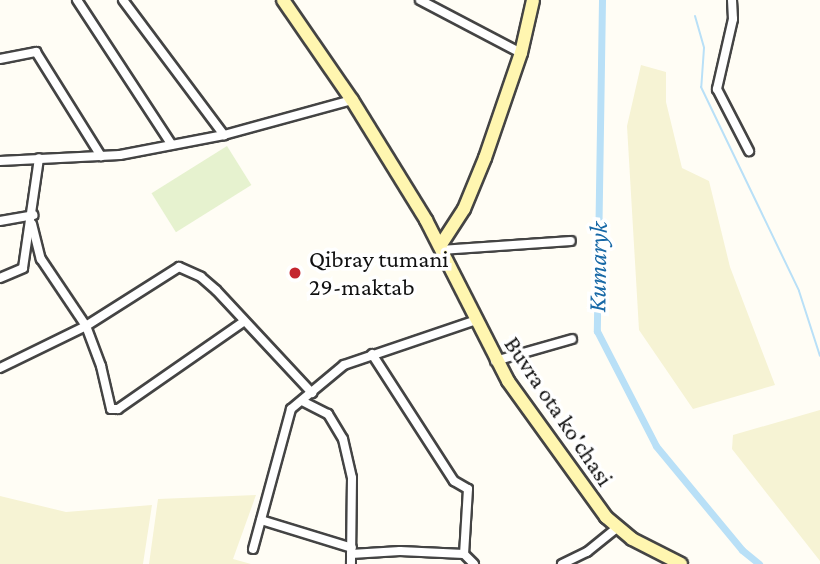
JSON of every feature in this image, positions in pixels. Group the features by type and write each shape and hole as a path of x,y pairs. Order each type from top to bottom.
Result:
{"main road":[{"name":"Buvra ota ko'chasi","path":"284,0 352,100 441,248 495,361 617,528 681,564"},
{"path":"441,248 464,209 485,158 521,53 533,0"}],"street":[{"path":"78,0 172,145"},
{"path":"124,0 224,135"},
{"path":"420,0 521,53"},
{"path":"732,0 733,19 717,89 749,151"},
{"path":"0,59 36,52 101,156"},
{"path":"0,161 101,156 172,145 224,135 352,100"},
{"path":"0,278 23,268 32,224 39,158"},
{"path":"0,221 33,215"},
{"path":"32,224 41,259 86,326 101,366 111,409 118,409 243,322"},
{"path":"441,248 571,241"},
{"path":"0,368 86,326 179,267 201,277 216,290 312,393"},
{"path":"253,549 291,410 344,365 476,320"},
{"path":"495,361 572,340"},
{"path":"372,354 454,481 468,489 464,554"},
{"path":"302,401 328,414 343,439 352,478 351,564"},
{"path":"261,520 351,551 464,554 474,564"},
{"path":"562,564 587,552 617,528"}],"shaded area":[{"path":"641,65 666,72 666,102 682,168 709,181 730,267 775,385 693,409 639,330 627,126"},
{"path":"820,410 820,561 732,449 733,435"},
{"path":"256,495 233,559 251,564 149,564 158,499"},
{"path":"0,496 66,512 152,505 143,564 0,564"}],"green space":[{"path":"227,146 251,185 176,232 152,193"}],"waterway":[{"name":"Kumaryk","path":"602,0 597,331 656,446 742,550 759,564"},
{"path":"695,16 704,48 701,87 799,291 820,356"}],"place":[{"name":"Qibray tumani 29-maktab","path":"295,273"}]}
